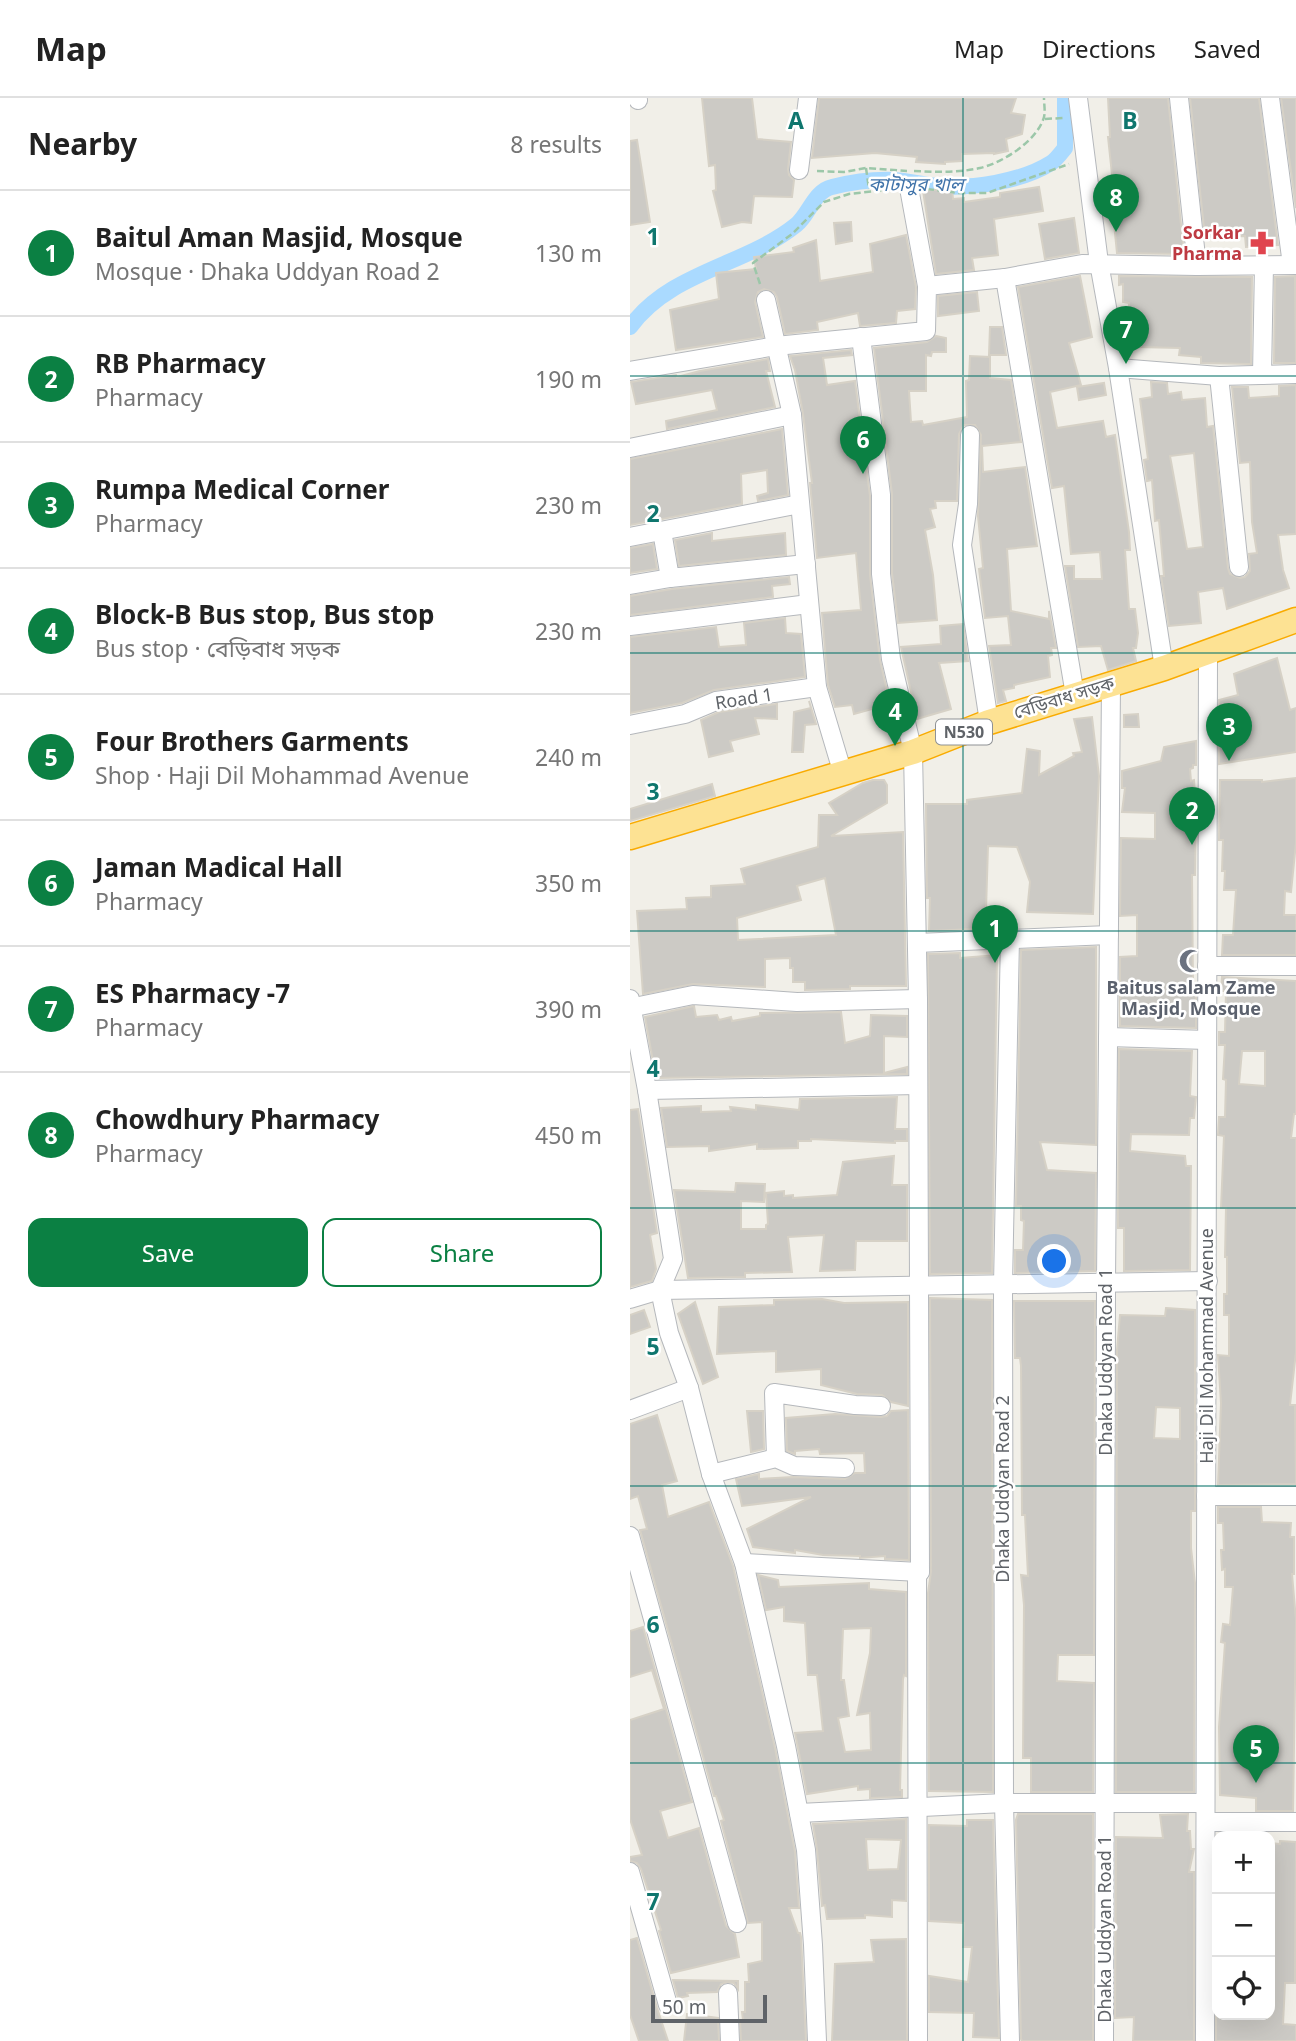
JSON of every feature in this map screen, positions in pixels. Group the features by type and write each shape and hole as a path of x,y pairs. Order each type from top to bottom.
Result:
{"highway":[{"name":"বেড়িবাধ সড়ক","path":"630,838 913,752 989,722 1164,668 1296,620"}],"street":[{"path":"799,170 808,98"},
{"path":"1078,98 1099,263 1118,368 1164,668"},
{"path":"1180,98 1197,266"},
{"path":"928,286 1005,278 1099,263 1294,265 1270,98"},
{"path":"630,371 776,346 926,331 928,286 909,188"},
{"path":"1262,375 1264,265"},
{"path":"1005,278 1075,695"},
{"path":"766,300 792,415 817,687 844,774"},
{"path":"861,337 881,495 881,574 891,659 913,752 920,1285 920,1572 917,1572 916,1806 918,2041"},
{"path":"1118,368 1219,376 1296,374"},
{"path":"1219,376 1239,567"},
{"path":"630,448 792,415"},
{"path":"970,435 968,504 961,545 989,722"},
{"path":"630,537 800,504"},
{"path":"662,531 670,578"},
{"path":"630,584 806,564"},
{"path":"630,626 809,604"},
{"name":"Haji Dil Mohammad Avenue","path":"1205,2041 1208,652"},
{"name":"Dhaka Uddyan Road 1","path":"1104,2041 1111,684"},
{"name":"Road 1","path":"630,725 685,714 716,701 817,687"},
{"path":"917,943 1109,934"},
{"name":"Dhaka Uddyan Road 2","path":"1010,937 1003,1285 1004,1803 1010,2041"},
{"path":"1207,967 1296,966"},
{"path":"817,2041 806,1850 786,1746 744,1563 711,1474 689,1388 669,1333 660,1290 673,1259 648,1090 630,1004 693,995 797,1002 918,999"},
{"path":"1108,1037 1207,1040"},
{"path":"648,1090 918,1085"},
{"path":"630,1299 660,1290 1208,1280"},
{"path":"630,1410 689,1388"},
{"path":"776,1458 774,1393 855,1405 881,1406"},
{"path":"711,1474 776,1458 794,1466 845,1468"},
{"path":"1206,1496 1296,1496"},
{"path":"630,1536 737,1923"},
{"path":"744,1563 920,1572"},
{"path":"799,1813 1004,1803 1205,1803"},
{"path":"1206,1822 1296,1822"},
{"path":"630,1872 667,2006"},
{"path":"728,1993 730,2041"}],"path":[{"path":"799,170 844,172 866,168 948,173 982,168 1016,151 1030,140 1044,119 1044,98"},
{"path":"1044,119 1080,117"},
{"path":"866,168 870,190"}],"building":[{"path":"702,98 752,98 757,139 791,142 788,169 794,180 792,197 754,196 751,223 742,222 722,227 713,191 716,190 715,165 709,166"},
{"path":"819,98 1016,98 1011,113 1025,115 1022,134 1006,139 1008,151 962,154 962,161 945,164 916,162 917,157 875,153 812,158"},
{"path":"1108,98 1168,98 1184,254 1117,253 1110,184 1113,184 1108,137"},
{"path":"1190,98 1259,98 1278,245 1246,247 1245,236 1205,237"},
{"path":"1281,98 1296,98 1296,208"},
{"path":"637,140 650,222 630,225 630,141"},
{"path":"1039,187 1043,211 994,219 998,255 972,258 974,270 936,274 923,191 952,188 953,199 964,198 964,202 1000,197 1000,193"},
{"path":"1074,218 1079,253 1045,259 1039,224"},
{"path":"851,222 852,241 836,244 834,223"},
{"path":"906,235 916,287 915,309 897,311 896,323 860,326 858,313 817,322 818,330 785,334 777,297 774,292 764,289 758,292 755,302 763,337 676,350 670,310 719,299 716,273 756,269 754,257 794,252 793,248 816,240 820,281 873,272 870,244"},
{"path":"1080,276 1092,337 1069,343 1081,385 1050,392 1057,428 1103,421 1106,437 1115,435 1129,532 1130,550 1125,550 1129,609 1135,609 1138,633 1136,648 1133,648 1136,661 1108,670 1101,646 1078,647 1065,566 1074,566 1074,579 1102,579 1100,552 1071,554 1064,486 1052,488 1018,287"},
{"path":"1119,276 1252,277 1251,364 1201,363 1201,357 1179,355 1180,348 1137,347 1137,343 1133,343 1134,328 1128,325 1129,303 1123,302 1123,284 1119,285"},
{"path":"1295,276 1296,363 1274,363 1275,277"},
{"path":"977,292 979,311 938,316 938,296"},
{"path":"990,327 1002,327 1006,355 989,355"},
{"path":"936,336 946,338 946,352 926,355 926,391 909,391 911,422 922,421 923,425 967,417 966,381 969,380 970,356 990,357 990,378 1011,380 1021,442 982,446 983,472 1025,467 1037,546 1007,549 1011,611 1049,619 1049,611 1056,648 1051,648 1052,655 1048,656 1050,677 1003,690 1006,701 998,703 989,646 1011,645 1008,616 985,618 979,569 983,568 978,516 981,435 975,425 964,425 959,434 957,501 935,501 936,508 930,509 935,527 925,530 937,620 898,623 892,573 892,494 874,348 927,342"},
{"path":"851,350 852,355 823,358 827,385 855,381 870,496 870,575 880,660 890,704 854,714 852,705 835,707 828,685 822,613 861,610 856,553 817,558 812,483 803,414 790,356"},
{"path":"768,359 770,371 766,371 775,407 667,429 666,421 717,410 712,390 636,404 631,382 677,377"},
{"path":"1151,382 1167,383 1168,394 1181,392 1182,400 1205,398 1207,427 1213,426 1228,568 1230,574 1240,578 1250,571 1249,554 1257,553 1252,522 1250,462 1240,463 1232,387 1248,387 1249,398 1279,396 1279,386 1296,385 1296,534 1278,535 1283,570 1289,588 1227,609 1223,588 1198,592 1201,623 1169,626 1161,576 1164,576 1159,520 1155,521 1152,480 1147,481 1144,460 1148,459 1140,399 1152,397","holes":["1194,453 1203,547 1187,549 1170,456"]},
{"path":"1104,383 1106,395 1079,400 1077,387"},
{"path":"782,429 788,495 758,501 757,496 768,493 767,470 741,474 742,504 630,525 630,459"},
{"path":"712,533 712,541 785,533 786,555 679,566 675,540"},
{"path":"653,544 657,569 630,573 630,548"},
{"path":"789,577 790,584 772,586 773,597 630,615 630,596"},
{"path":"785,618 786,633 801,634 805,677 714,690 682,703 630,713 630,637 716,627 719,647 746,645 744,623"},
{"path":"963,624 968,661 939,663 951,709 917,719 901,647 941,644 940,626"},
{"path":"1277,658 1290,710 1296,708 1296,752 1219,764 1219,700 1238,695 1234,674"},
{"path":"809,701 816,724 805,725 803,752 792,752 794,712 811,708"},
{"path":"777,704 777,719 755,718 759,734 730,741 733,751 709,757 701,720 719,712"},
{"path":"1138,714 1139,727 1124,727 1124,715"},
{"path":"1092,717 1099,776 1093,914 1027,912 1030,882 1017,847 988,846 986,910 996,910 997,928 929,931 926,804 967,804 967,800 1022,793 1027,749 1040,751 1039,775 1074,756 1073,753 1082,752 1074,719"},
{"path":"1196,741 1196,765 1190,769 1191,781 1194,780 1196,806 1195,875 1192,875 1196,1028 1120,1026 1120,957 1137,956 1137,915 1120,916 1121,838 1155,839 1155,813 1122,812 1125,788 1122,788 1122,771 1161,761 1164,747"},
{"path":"1296,778 1296,843 1291,892 1285,891 1284,915 1296,915 1296,955 1222,955 1223,935 1233,935 1236,890 1224,890 1223,840 1219,840 1220,780 1262,782"},
{"path":"884,780 887,785 887,803 831,836 903,832 906,986 850,986 850,989 805,990 805,982 793,982 790,958 765,959 765,987 693,984 643,994 637,911 687,909 686,898 711,897 711,886 745,884 741,869 818,847 819,815 837,815 829,803 863,783","holes":["825,878 836,935 738,940 737,918 801,900 797,886"]},
{"path":"712,784 715,796 630,821 630,809"},
{"path":"1096,947 1096,1145 1040,1142 1047,1170 1096,1173 1095,1271 1015,1273 1015,1250 1023,1250 1024,1221 1021,1220 1021,1206 1016,1206 1021,950"},
{"path":"960,953 960,958 997,955 992,1273 930,1274 928,954"},
{"path":"1222,977 1296,981 1296,1114 1291,1138 1296,1138 1296,1352 1290,1405 1295,1405 1296,1484 1218,1485 1221,1403 1218,1355 1229,1356 1229,1315 1224,1315 1224,1294 1227,1294 1226,1208 1221,1208 1224,1136 1218,1135 1219,1117 1225,1117 1226,1080 1223,1079 1225,1045 1219,1045 1219,1032 1225,1032 1226,991 1221,991","holes":["1242,1051 1265,1051 1265,1086 1239,1084"]},
{"path":"694,1006 696,1017 717,1015 719,1020 731,1017 732,1021 760,1016 760,1013 841,1012 845,1043 870,1036 871,1015 907,1016 907,1037 884,1036 884,1073 907,1067 907,1074 656,1078 645,1017"},
{"path":"1119,1049 1192,1051 1190,1096 1196,1097 1189,1135 1131,1134 1130,1151 1185,1156 1186,1166 1191,1166 1190,1270 1124,1271 1124,1228 1118,1228"},
{"path":"897,1097 895,1129 907,1129 907,1141 895,1143 811,1139 798,1141 798,1148 757,1149 757,1144 709,1151 709,1146 667,1147 661,1108 701,1106 701,1112 731,1111 730,1107 756,1110 756,1105 799,1110 800,1099"},
{"path":"638,1109 657,1233 650,1235 656,1269 652,1281 630,1287 630,1110"},
{"path":"894,1156 892,1185 907,1185 907,1241 856,1241 855,1270 820,1271 824,1235 788,1237 792,1272 745,1273 745,1277 688,1278 674,1190 735,1192 736,1183 765,1184 764,1202 741,1201 741,1229 766,1229 766,1193 784,1191 784,1196 793,1195 793,1198 837,1195 843,1162"},
{"path":"930,1298 992,1300 993,1792 929,1791"},
{"path":"822,1299 844,1303 908,1302 908,1406 891,1402 882,1395 857,1394 821,1385 821,1369 776,1372 776,1351 717,1354 719,1307 774,1305 774,1300"},
{"path":"1014,1301 1095,1301 1094,1655 1058,1655 1057,1681 1094,1683 1093,1792 1031,1792 1031,1758 1023,1758 1024,1605 1021,1575 1028,1576 1025,1515 1022,1515 1021,1366 1020,1358 1015,1358"},
{"path":"695,1302 718,1377 703,1384 678,1314"},
{"path":"1166,1308 1195,1310 1195,1511 1191,1511 1195,1583 1194,1792 1116,1792 1117,1350 1120,1315 1165,1316","holes":["1156,1407 1180,1408 1180,1439 1154,1438"]},
{"path":"644,1310 650,1327 630,1334 630,1315"},
{"path":"908,1410 909,1560 885,1559 885,1556 860,1558 823,1555 795,1550 795,1553 753,1547 747,1529 811,1497 742,1506 736,1479 759,1474 759,1479 845,1479 855,1473 865,1473 864,1453 820,1454 819,1449 795,1451 795,1454 787,1451 786,1418 835,1414 881,1417 887,1416 891,1411"},
{"path":"747,1411 763,1411 764,1449 751,1452"},
{"path":"657,1415 677,1481 662,1485 668,1517 709,1502 733,1566 775,1748 795,1852 799,1908 789,1908 801,1937 806,2041 741,2041 740,2020 743,2020 742,2012 745,2012 745,1982 749,1982 748,1964 762,1961 762,1922 748,1923 721,1821 724,1820 714,1796 640,1530 647,1529 638,1496 630,1499 630,1424"},
{"path":"1218,1507 1261,1507 1262,1522 1291,1523 1290,1537 1294,1537 1292,1574 1296,1620 1293,1811 1256,1811 1256,1798 1220,1795 1219,1727 1225,1643 1221,1642 1223,1624 1230,1625 1233,1587 1225,1587 1221,1550 1224,1550 1223,1523 1218,1523"},
{"path":"758,1575 778,1580 779,1587 869,1583 869,1589 906,1592 906,1676 904,1675 903,1679 900,1790 902,1797 870,1798 870,1789 858,1790 858,1786 807,1794 795,1733 823,1731 817,1675 808,1675 805,1623 784,1621 784,1607 766,1610","holes":["871,1628 870,1653 857,1715 870,1713 871,1750 845,1752 838,1718 849,1716 844,1680 841,1680 843,1629"]},
{"path":"643,1627 692,1802 660,1811 668,1838 699,1828 726,1926 735,1934 739,1957 671,1973 659,1931 661,1930 641,1869 637,1863 630,1861 630,1857 642,1855 630,1819 630,1720 664,1709 652,1670 630,1677 630,1631"},
{"path":"1018,1814 1093,1814 1093,2041 1021,2039"},
{"path":"1188,1814 1187,1831 1190,1831 1191,1849 1194,1849 1189,1872 1194,1872 1194,2041 1133,2041 1134,2017 1115,2018 1116,1837 1163,1838 1160,1815"},
{"path":"906,1819 906,1901 892,1900 892,1917 865,1915 865,1918 827,1919 825,1905 822,1906 813,1824","holes":["866,1839 901,1840 898,1869 868,1870"]},
{"path":"967,1820 993,1820 999,2038 973,2037 974,2013 929,2012 929,1976 968,1982 972,1947 963,1947 964,1923 929,1921 929,1825 967,1826"},
{"path":"1280,1841 1296,1842 1295,1983 1285,1983 1283,2024 1296,2025 1296,2041 1216,2041 1216,2020 1275,2020 1275,1844 1280,1844"},
{"path":"637,1938 668,2041 639,2041 630,2015 630,1940"},
{"path":"906,1939 907,2041 832,2041 835,1964 874,1962 871,1940"},
{"path":"673,1980 738,1981 738,1989 734,1983 727,1982 721,1984 717,1992 687,1993 688,1996 678,1998"},
{"path":"687,2014 718,2018 719,2041 684,2041"}],"waterway":[{"name":"কাটাসুর খাল","path":"630,327 647,308 666,293 776,239 796,225 826,189 879,180 937,186 980,185 1039,170 1053,162 1065,148 1065,98"}],"place":[{"name":"Chowdhury Pharmacy","path":"1116,232"},
{"name":"Sorkar Pharma","path":"1262,243"},
{"name":"ES Pharmacy -7","path":"1126,364"},
{"name":"Jaman Madical Hall","path":"863,474"},
{"name":"Block-B Bus stop, Bus stop","path":"895,746"},
{"name":"Rumpa Medical Corner","path":"1229,761"},
{"name":"RB Pharmacy","path":"1192,845"},
{"name":"Baitus salam Zame Masjid, Mosque","path":"1191,961"},
{"name":"Baitul Aman Masjid, Mosque","path":"995,963"},
{"name":"Four Brothers Garments","path":"1256,1783"}]}
